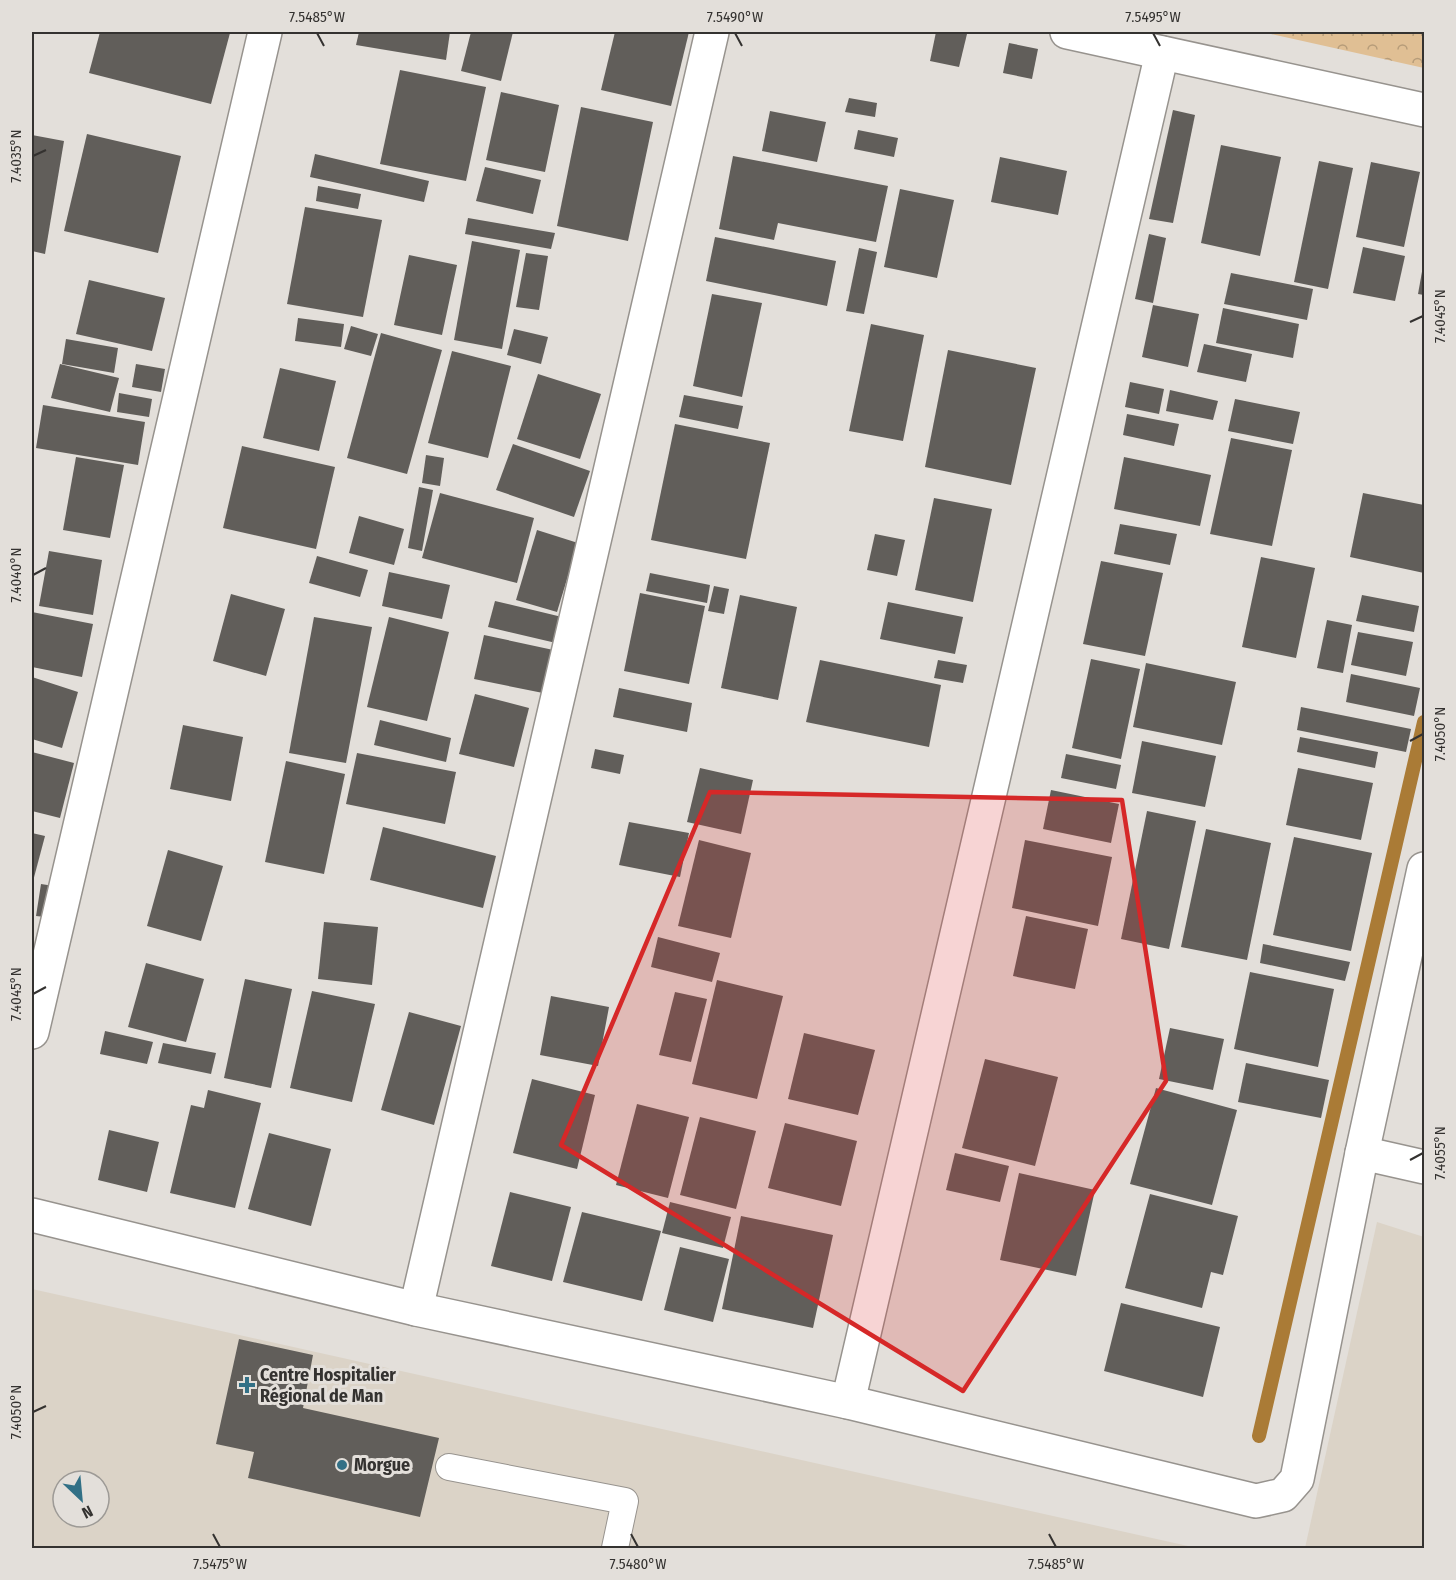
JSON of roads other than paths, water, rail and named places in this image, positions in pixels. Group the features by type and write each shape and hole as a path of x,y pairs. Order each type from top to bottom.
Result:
{"street":[{"path":"32,1032 265,32"},
{"path":"416,1309 712,32"},
{"path":"1067,32 1425,110"},
{"path":"848,1402 1162,53"},
{"path":"32,1215 416,1309 848,1402 1256,1501 1282,1494 1297,1479 1362,1153 1425,869"},
{"path":"1362,1153 1425,1167"}],"lane":[{"path":"449,1467 625,1501 615,1548"}],"waterway":[{"path":"1259,1436 1424,722"}],"place":[{"name":"Centre Hospitalier Régional de Man","path":"247,1385"},
{"name":"Morgue","path":"342,1465"}]}
